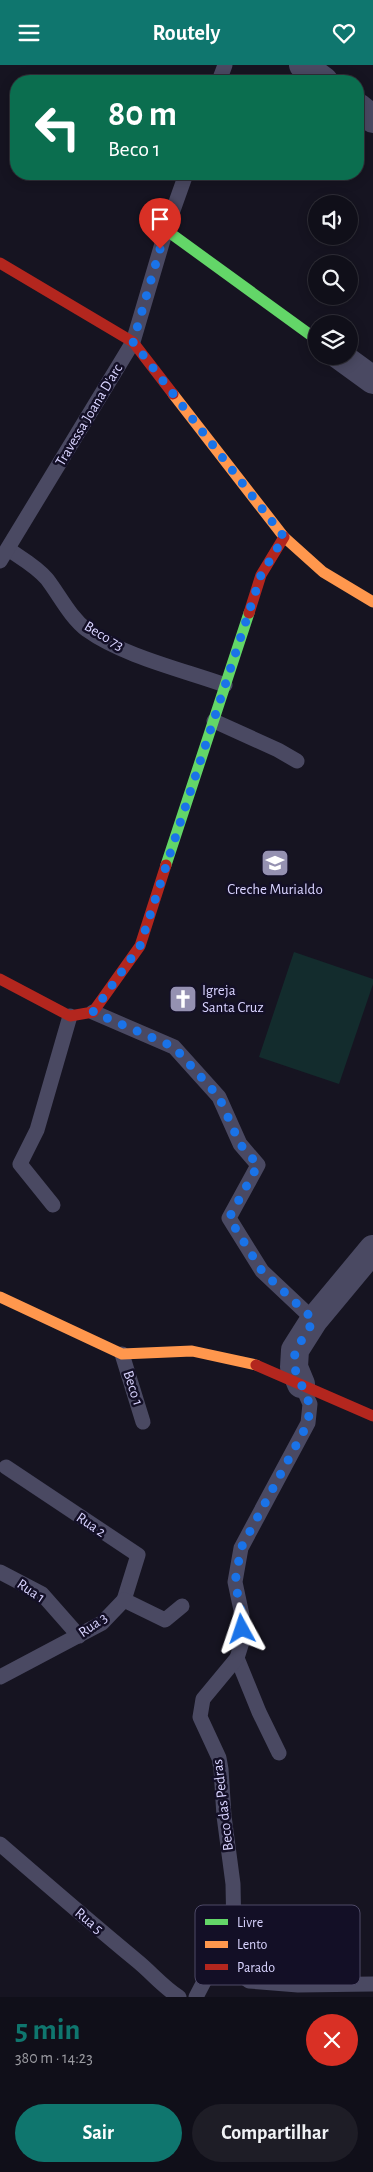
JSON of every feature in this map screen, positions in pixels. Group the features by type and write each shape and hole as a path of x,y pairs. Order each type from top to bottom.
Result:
{"street":[{"path":"303,65 316,75"},
{"path":"166,230 308,333"},
{"path":"0,263 133,342 284,537 324,571 373,602"},
{"path":"352,365 373,380"},
{"path":"0,979 70,1017 93,1012 140,946 261,575 284,537"},
{"name":"Beco das Pedras","path":"301,1384 294,1367 295,1351 314,1320 373,1249"},
{"path":"0,1297 122,1354 192,1351 255,1365 373,1416"}],"lane":[{"name":"Travessa Joana D'arc","path":"4,555 133,342 166,230 184,180"},
{"name":"Beco 73","path":"4,555 32,565 45,577 76,619 87,630 124,650 225,685"},
{"path":"214,721 278,750 296,761"},
{"path":"93,1012 174,1047 219,1097 240,1144 258,1165 229,1218 262,1271 314,1320"},
{"path":"53,1205 20,1164 37,1130 70,1017"},
{"name":"Beco 1","path":"122,1354 144,1422"},
{"name":"Beco das Pedras","path":"233,1905 233,1884 219,1758 200,1717 203,1699 237,1658 242,1643 242,1615 235,1582 241,1548 308,1423 310,1405 301,1384"},
{"name":"Rua 2","path":"6,1467 138,1555 124,1600"},
{"name":"Rua 1","path":"0,1572 42,1594 79,1636"},
{"path":"124,1600 164,1620 182,1606"},
{"name":"Rua 3","path":"0,1677 102,1623 124,1600"},
{"path":"237,1658 259,1712 279,1753"},
{"name":"Rua 5","path":"0,1843 88,1921 154,1974 167,1990 180,1997"},
{"path":"360,1984 373,1984"},
{"name":"Beco das Pedras","path":"196,1997 203,1985"}],"green space":[{"path":"294,952 373,979 373,984 339,1084 259,1057"}],"traffic: fast":[{"path":"166,230 308,333"},
{"path":"166,865 249,613"}],"traffic: slow":[{"path":"173,394 284,537 323,572 373,602"},
{"path":"0,1297 122,1354 192,1351 256,1365"}],"traffic: jam":[{"path":"0,263 133,342 173,394"},
{"path":"249,613 261,575 284,537"},
{"path":"0,979 70,1016 93,1012 140,946 166,865"},
{"path":"256,1365 373,1416"}],"place":[{"name":"Creche Murialdo","path":"275,863"},
{"name":"Igreja Santa Cruz","path":"183,999"}],"route":[{"path":"160,249 133,342 284,537 261,575 140,946 93,1012 174,1047 219,1097 240,1144 258,1165 229,1218 262,1271 314,1320 295,1351 294,1367 310,1405 308,1423 241,1548 235,1582 242,1615 242,1629"}]}
